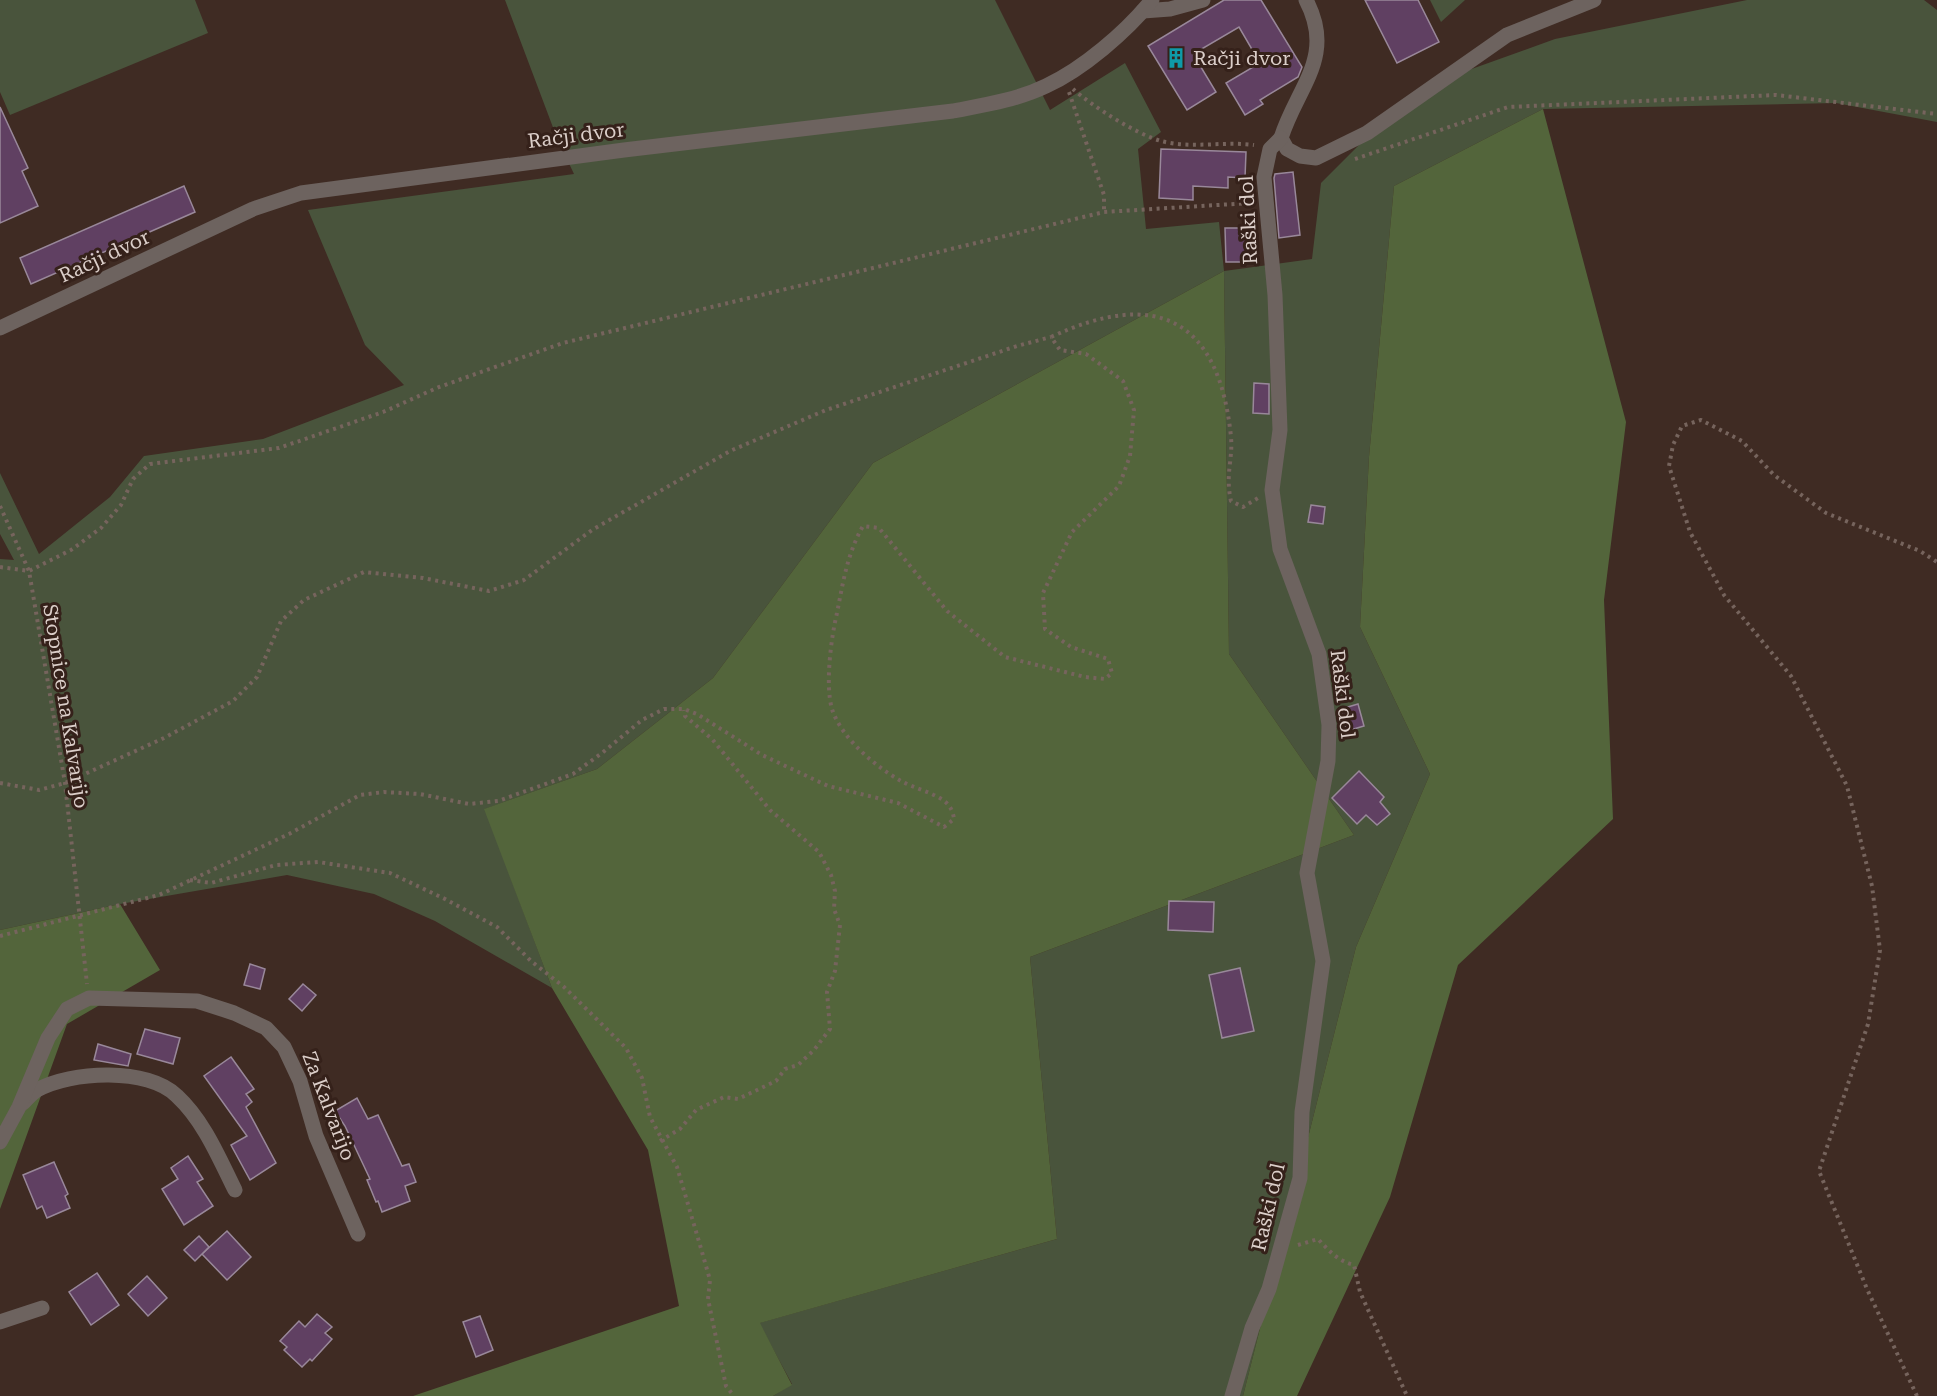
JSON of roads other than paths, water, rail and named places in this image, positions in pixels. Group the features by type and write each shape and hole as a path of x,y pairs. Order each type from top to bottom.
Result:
{"street":[{"path":"1148,6 1170,9 1203,0"},
{"path":"1306,0 1313,14 1318,42 1312,71 1287,118 1281,138 1287,149 1293,153 1316,158 1367,133 1507,35 1594,0"},
{"name":"Račji dvor","path":"0,328 253,209 301,193 636,148 952,111 999,102 1044,87 1061,78 1117,36 1148,6"},
{"name":"Raški dol","path":"1232,1396 1252,1328 1269,1288 1300,1178 1302,1112 1323,961 1307,873 1328,761 1329,725 1319,654 1280,549 1272,490 1280,430 1275,294 1263,177 1270,150 1281,138"},
{"name":"Za Kalvarijo","path":"19,1107 48,1038 67,1009 89,998 197,1001 234,1013 266,1028 284,1047 300,1081 316,1136 358,1234"},
{"path":"0,1142 19,1107 36,1090 71,1077 101,1075 151,1080 177,1095 198,1121 236,1190"},
{"path":"0,1322 42,1308"}],"place":[{"name":"Račji dvor","path":"1176,58"}]}
